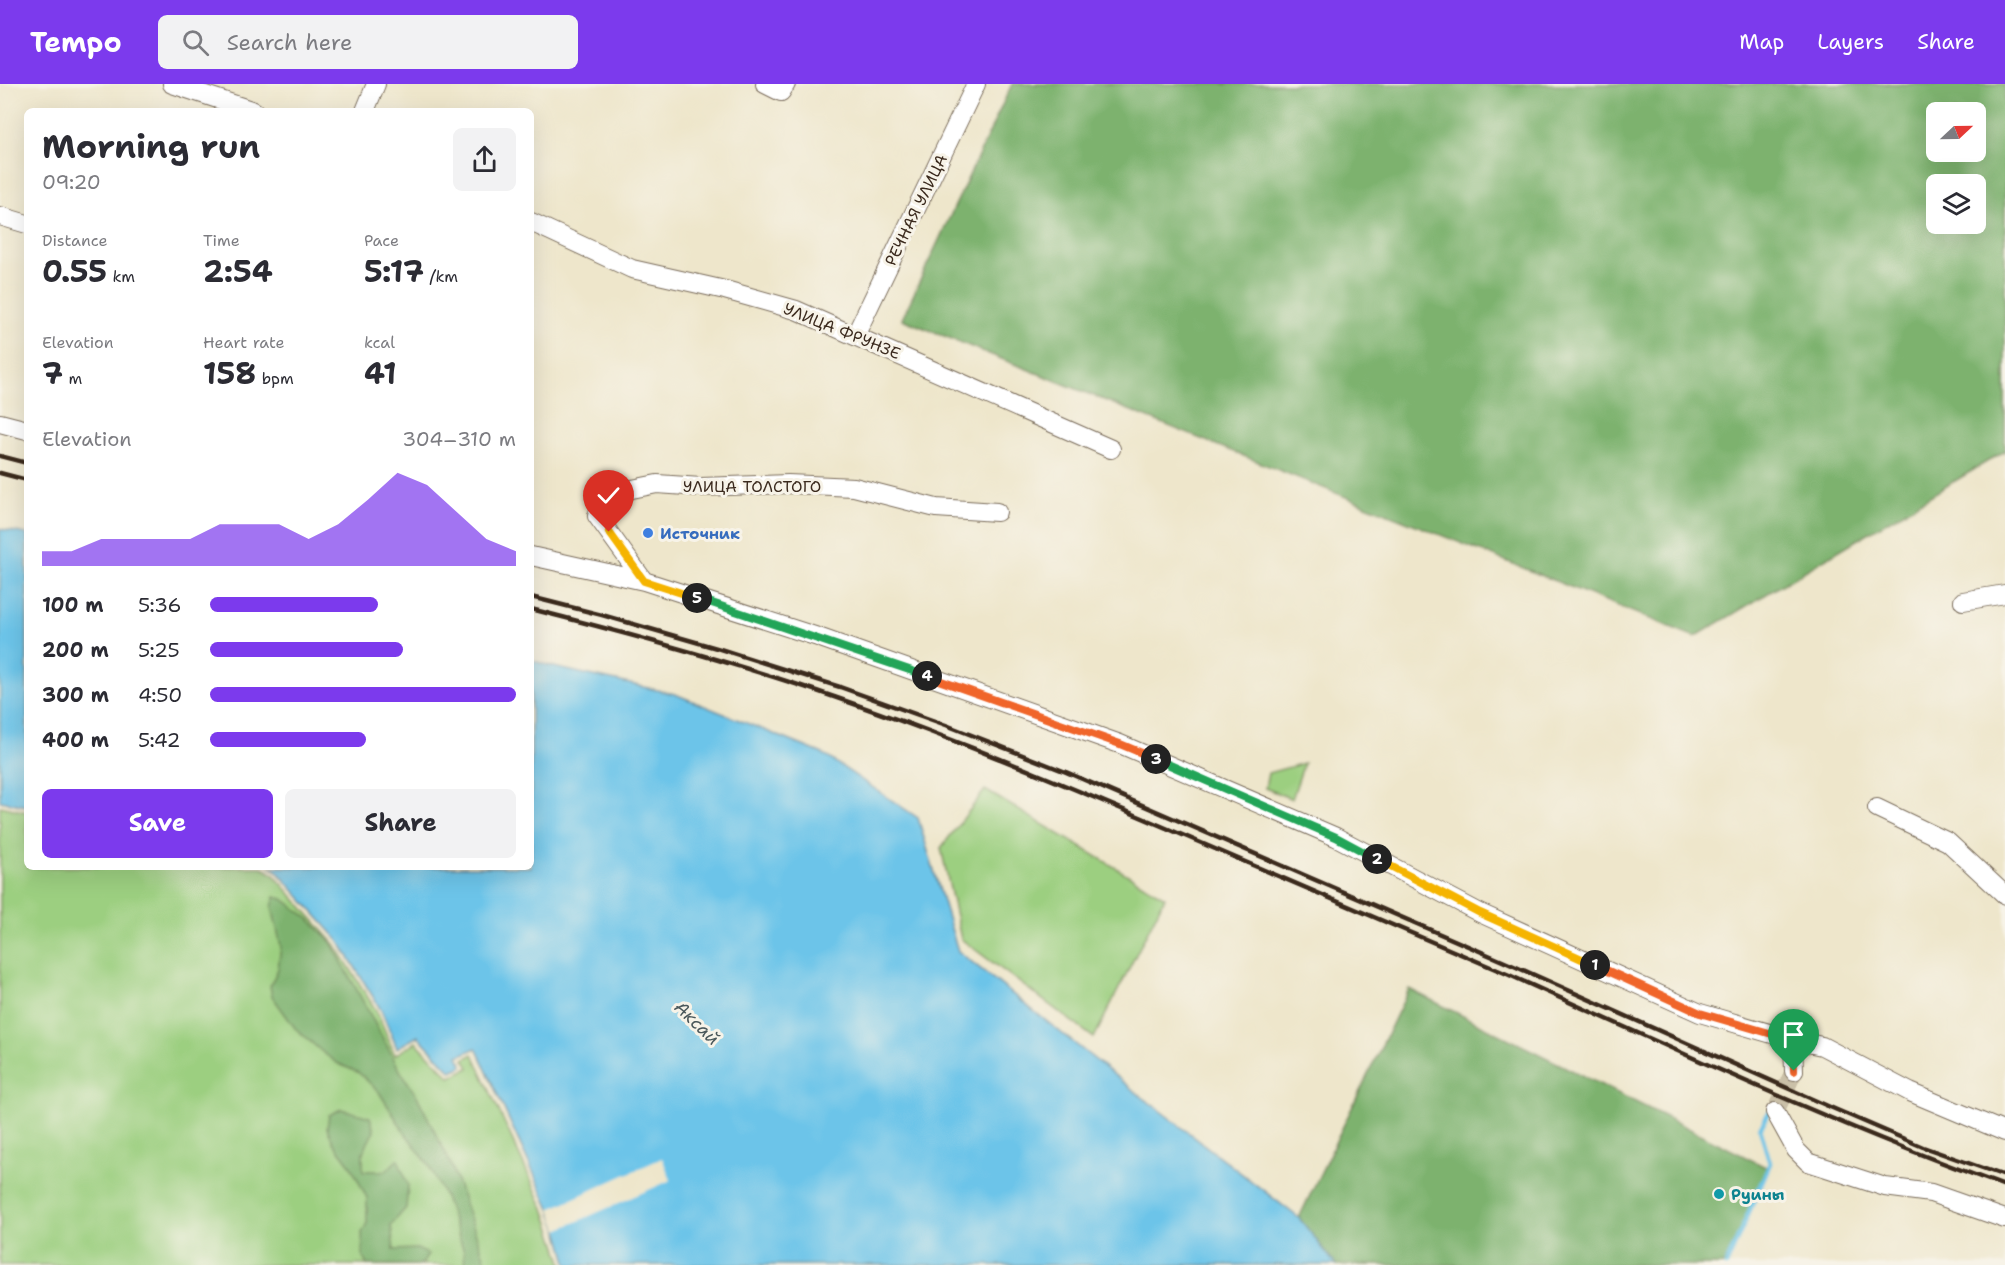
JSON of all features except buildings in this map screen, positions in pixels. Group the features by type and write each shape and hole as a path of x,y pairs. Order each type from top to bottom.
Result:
{"street":[{"path":"172,84 245,108"},
{"path":"366,108 376,84"},
{"path":"765,84 781,92 786,84"},
{"name":"РЕЧНАЯ УЛИЦА","path":"855,336 976,84"},
{"path":"0,216 24,223"},
{"name":"УЛИЦА ФРУНЗЕ","path":"534,223 632,269 796,309 1111,449"},
{"path":"0,423 24,429"},
{"name":"УЛИЦА ТОЛСТОГО","path":"644,581 597,516 604,500 622,491 657,484 701,487 788,484 854,487 936,508 997,512"},
{"path":"534,557 644,581 818,638 1120,744 1336,837 1480,913 1700,1013 1822,1046 1910,1092 2005,1132"},
{"path":"1964,601 2005,594"},
{"path":"1877,808 1948,842 2005,895"},
{"path":"1793,1040 1794,1071"},
{"path":"1775,1112 1796,1150 1808,1162 1885,1187 1931,1193 2005,1219"}],"green space":[{"path":"1012,84 2005,84 2005,451 1695,637 902,319"},
{"path":"1304,763 1292,799 1265,788 1268,773"},
{"path":"985,790 1165,897 1094,1038 961,939 941,848"},
{"path":"0,806 24,811 24,870 267,870 273,874 335,944 377,1012 395,1055 416,1042 450,1077 469,1068 464,1059 473,1054 545,1211 563,1265 0,1265"},
{"path":"275,897 283,899 309,919 331,942 401,1072 417,1096 451,1164 487,1265 465,1265 464,1251 445,1197 428,1164 379,1092 359,1073 337,1063 295,1028 272,996 270,986 278,969 281,946 272,907"},
{"path":"1409,989 1768,1168 1724,1265 1336,1265 1299,1218"},
{"path":"341,1109 370,1117 374,1131 363,1152 363,1171 386,1171 398,1159 408,1185 406,1208 391,1225 394,1250 417,1249 428,1254 423,1263 419,1265 367,1265 363,1257 362,1233 367,1223 367,1198 351,1166 334,1144 327,1128 329,1115"}],"water":[{"path":"0,529 24,533 24,805 0,801"},
{"name":"Аксай","path":"534,661 675,694 823,754 918,818 958,951 1299,1218 1336,1265 568,1265 550,1209 476,1048 458,1056 463,1066 451,1071 418,1036 397,1048 381,1010 339,941 276,870 534,870"}],"pier":[{"path":"662,1158 671,1180 558,1230 550,1209"}],"waterway":[{"path":"1726,1265 1770,1163 1760,1128 1770,1111"}],"tunnel":[{"path":"1775,1112 1794,1071"}],"railway":[{"path":"0,456 24,462"},
{"path":"0,473 24,479"},
{"path":"534,598 720,649 840,687 1066,772 1514,966 1830,1107 1923,1147 2005,1176"},
{"path":"534,610 646,639 761,673 888,716 988,754 1507,974 1816,1112 2005,1186"}],"place":[{"name":"Источник","path":"648,533"},
{"name":"Руины","path":"1719,1194"}],"route":[{"path":"609,532 644,581 818,638 1120,744 1336,837 1480,913 1700,1013 1793,1040 1794,1071"}]}
